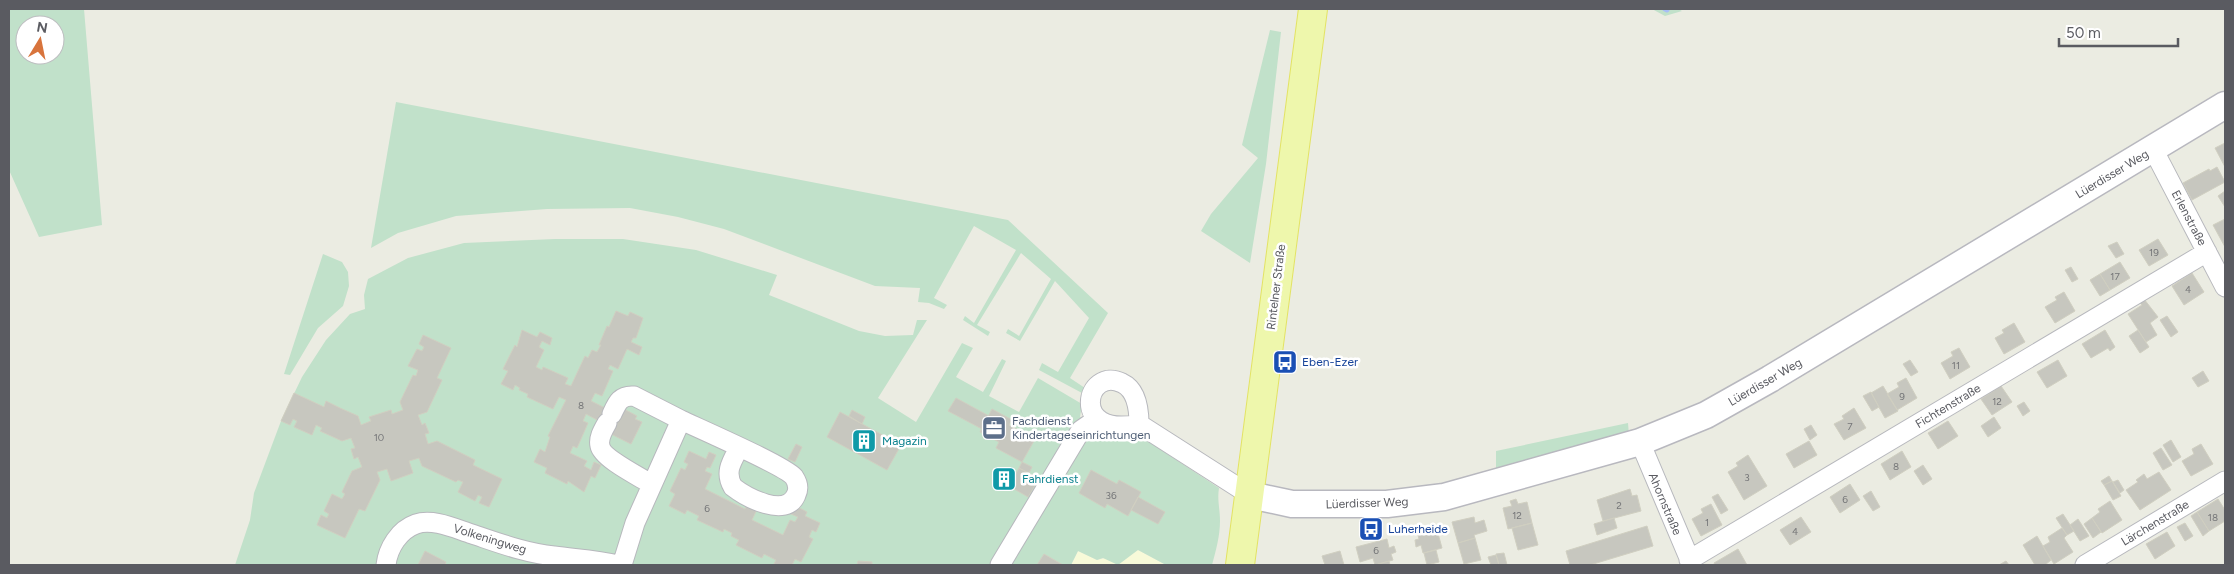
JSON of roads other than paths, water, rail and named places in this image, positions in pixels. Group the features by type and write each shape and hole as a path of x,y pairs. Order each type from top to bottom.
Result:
{"main road":[{"name":"Rintelner Straße","path":"1240,565 1313,9"},
{"name":"Lüerdisser Weg","path":"1250,495 1277,502 1301,504 1387,504 1444,497 1640,442 1706,415 1770,379 2225,105"}],"street":[{"name":"Erlenstraße","path":"2153,149 2225,287"},
{"name":"Fichtenstraße","path":"1691,563 2208,252"},
{"path":"1139,424 1136,402 1133,394 1125,384 1114,379 1108,380 1094,389 1090,406 1092,413 1097,419 1111,426 1139,424 1250,495"},
{"path":"651,484 604,454 600,446 600,436 619,400 627,395 634,396 739,448"},
{"path":"1000,565 1081,430 1097,419"},
{"path":"620,565 651,484 682,420"},
{"name":"Ahornstraße","path":"1640,442 1691,563"},
{"name":"Lärchenstraße","path":"2085,565 2225,481"},
{"name":"Volkeningweg","path":"386,565 387,558 397,538 407,528 417,523 430,522 519,550 554,556 594,559 620,565"}],"place":[{"name":"Eben-Ezer","path":"1285,362"},
{"name":"Fachdienst Kindertageseinrichtungen","path":"994,428"},
{"name":"Magazin","path":"864,441"},
{"name":"Fahrdienst","path":"1004,479"},
{"name":"Luherheide","path":"1371,529"}]}
